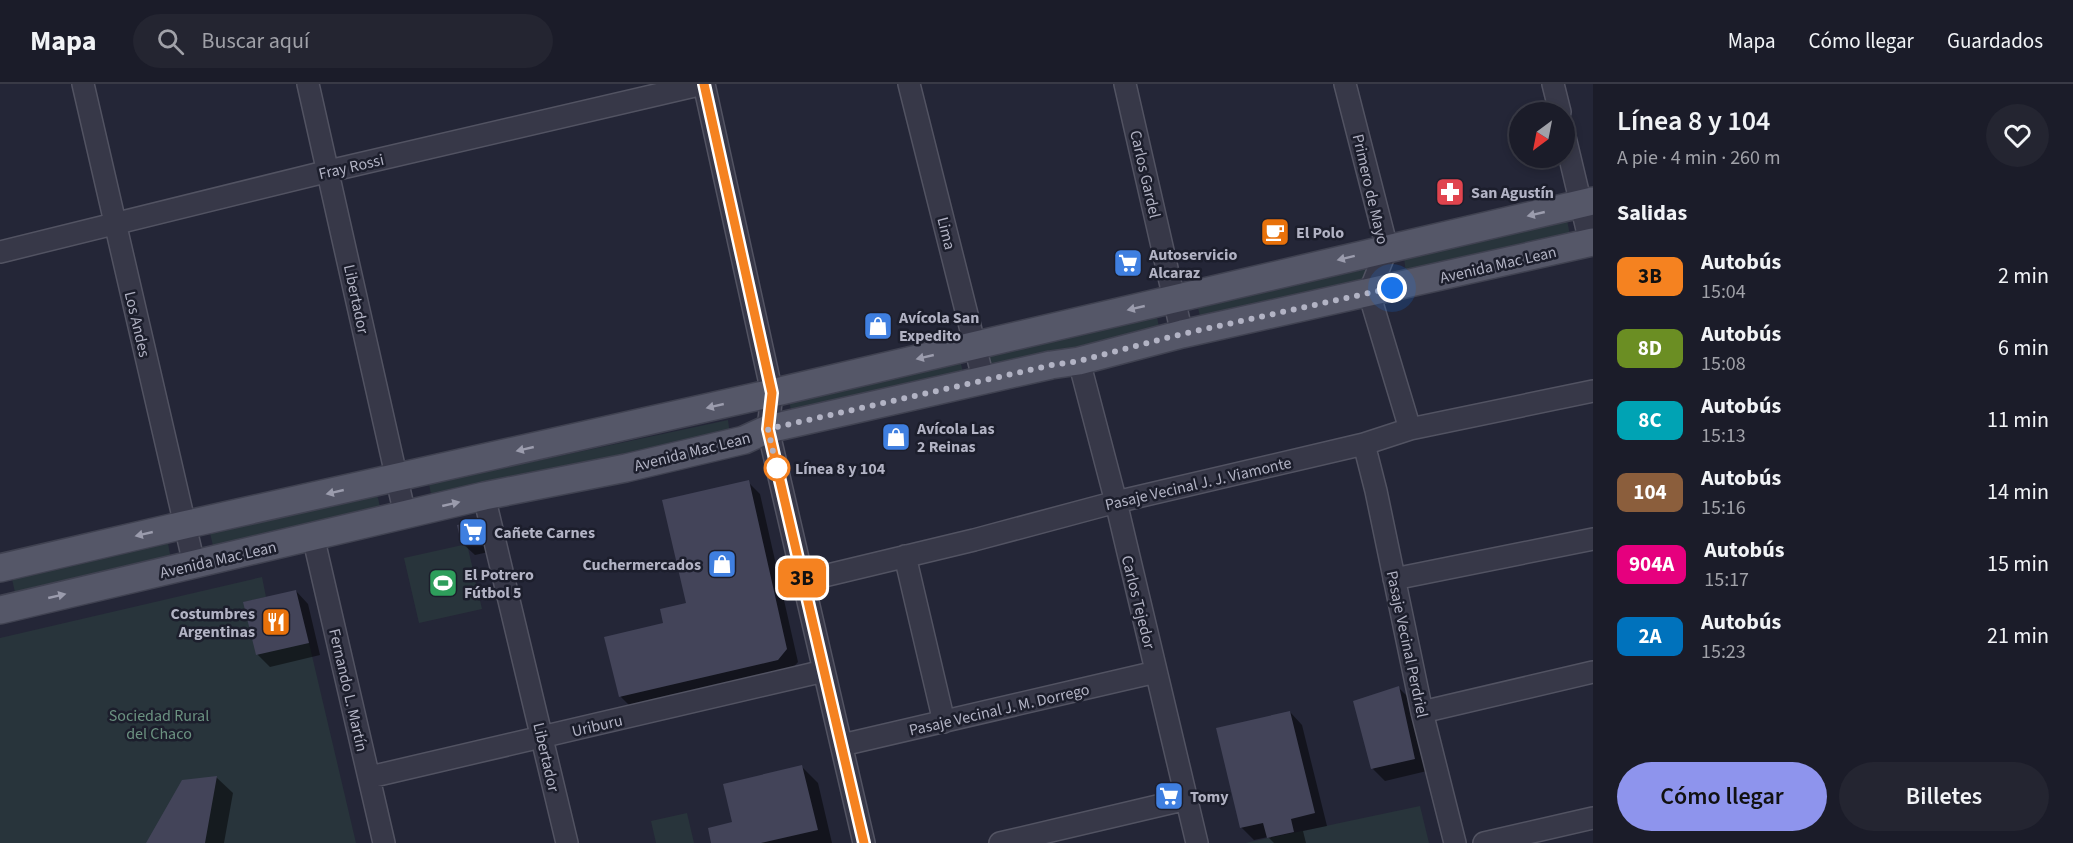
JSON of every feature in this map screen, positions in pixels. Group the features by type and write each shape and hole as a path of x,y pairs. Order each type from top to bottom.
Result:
{"main road":[{"path":"0,568 772,393 1587,202"},
{"name":"Avenida Mac Lean","path":"0,610 484,496 626,468 744,440 768,429 1052,365 1079,361 1182,334 1591,242"}],"street":[{"name":"Los Andes","path":"83,84 194,564"},
{"name":"Libertador","path":"308,84 405,515"},
{"name":"Fray Rossi","path":"0,252 329,171 703,84"},
{"path":"703,84 772,393 768,429 864,843"},
{"name":"Lima","path":"909,84 984,382"},
{"name":"Carlos Gardel","path":"1125,84 1182,334"},
{"name":"Primero de Mayo","path":"1345,84 1387,248 1370,293"},
{"path":"1553,84 1558,102"},
{"path":"1575,166 1587,202 1591,242"},
{"path":"1370,293 1410,429"},
{"name":"Carlos Tejedor","path":"1079,361 1116,502 1197,843"},
{"name":"Pasaje Vecinal J. J. Viamonte","path":"803,581 1116,502 1364,444 1410,429 1593,392"},
{"name":"Pasaje Vecinal Perdriel","path":"1364,444 1422,712 1455,843"},
{"name":"Libertador","path":"484,496 567,843"},
{"name":"Fernando L. Martín","path":"313,537 384,843"},
{"path":"1394,579 1593,539"},
{"path":"905,556 944,722"},
{"name":"Uriburu","path":"370,777 824,671"},
{"name":"Pasaje Vecinal J. M. Dorrego","path":"842,745 1156,672"},
{"path":"1422,712 1593,672"},
{"path":"1000,843 1186,800"},
{"path":"1484,843 1593,818"}],"green space":[{"path":"1567,220 1570,235 1406,273 1404,258"},
{"path":"1370,268 1373,283 1202,324 1198,308"},
{"path":"1157,317 1160,332 989,373 985,357"},
{"path":"960,360 964,376 792,416 789,400"},
{"path":"728,420 730,435 432,499 429,484"},
{"path":"377,494 381,511 214,550 210,533"},
{"path":"168,543 171,560 16,597 12,579"},
{"name":"El Potrero Fútbol 5","path":"467,544 482,609 419,623 404,558"},
{"name":"Sociedad Rural del Chaco","path":"262,577 266,597 244,602 309,643 356,843 0,843 0,638"},
{"path":"1420,806 1429,843 1245,843"},
{"path":"687,813 694,843 656,843 651,821"}],"building":[{"name":"Cuchermercados","path":"749,480 787,649 778,660 619,697 604,637 663,623 660,609 686,603 662,500"},
{"name":"Cañete Carnes","path":"477,521 481,539 461,543 457,525"},
{"name":"Costumbres Argentinas","path":"296,590 309,643 256,655 243,602"},
{"path":"1399,686 1415,759 1371,769 1353,701"},
{"path":"1290,711 1315,813 1291,819 1294,832 1267,838 1263,823 1240,828 1216,728"},
{"path":"802,765 818,830 761,843 711,843 708,828 732,822 723,784"},
{"path":"217,776 205,843 146,843 182,780"}],"bus line":[{"name":"3B","path":"704,84 772,393 768,429 864,843"}],"place":[{"name":"San Agustín","path":"1450,192"},
{"name":"El Polo","path":"1275,232"},
{"name":"Autoservicio Alcaraz","path":"1128,263"},
{"name":"Avícola San Expedito","path":"878,326"},
{"name":"Avícola Las 2 Reinas","path":"896,437"},
{"name":"Línea 8 y 104","path":"777,468"},
{"name":"Cañete Carnes","path":"473,532"},
{"name":"Cuchermercados","path":"722,564"},
{"name":"El Potrero Fútbol 5","path":"443,583"},
{"name":"Costumbres Argentinas","path":"276,622"},
{"name":"Tomy","path":"1169,796"}],"route":[{"path":"777,468 777,470 768,429 1052,365 1079,361 1182,334 1392,288"}]}
